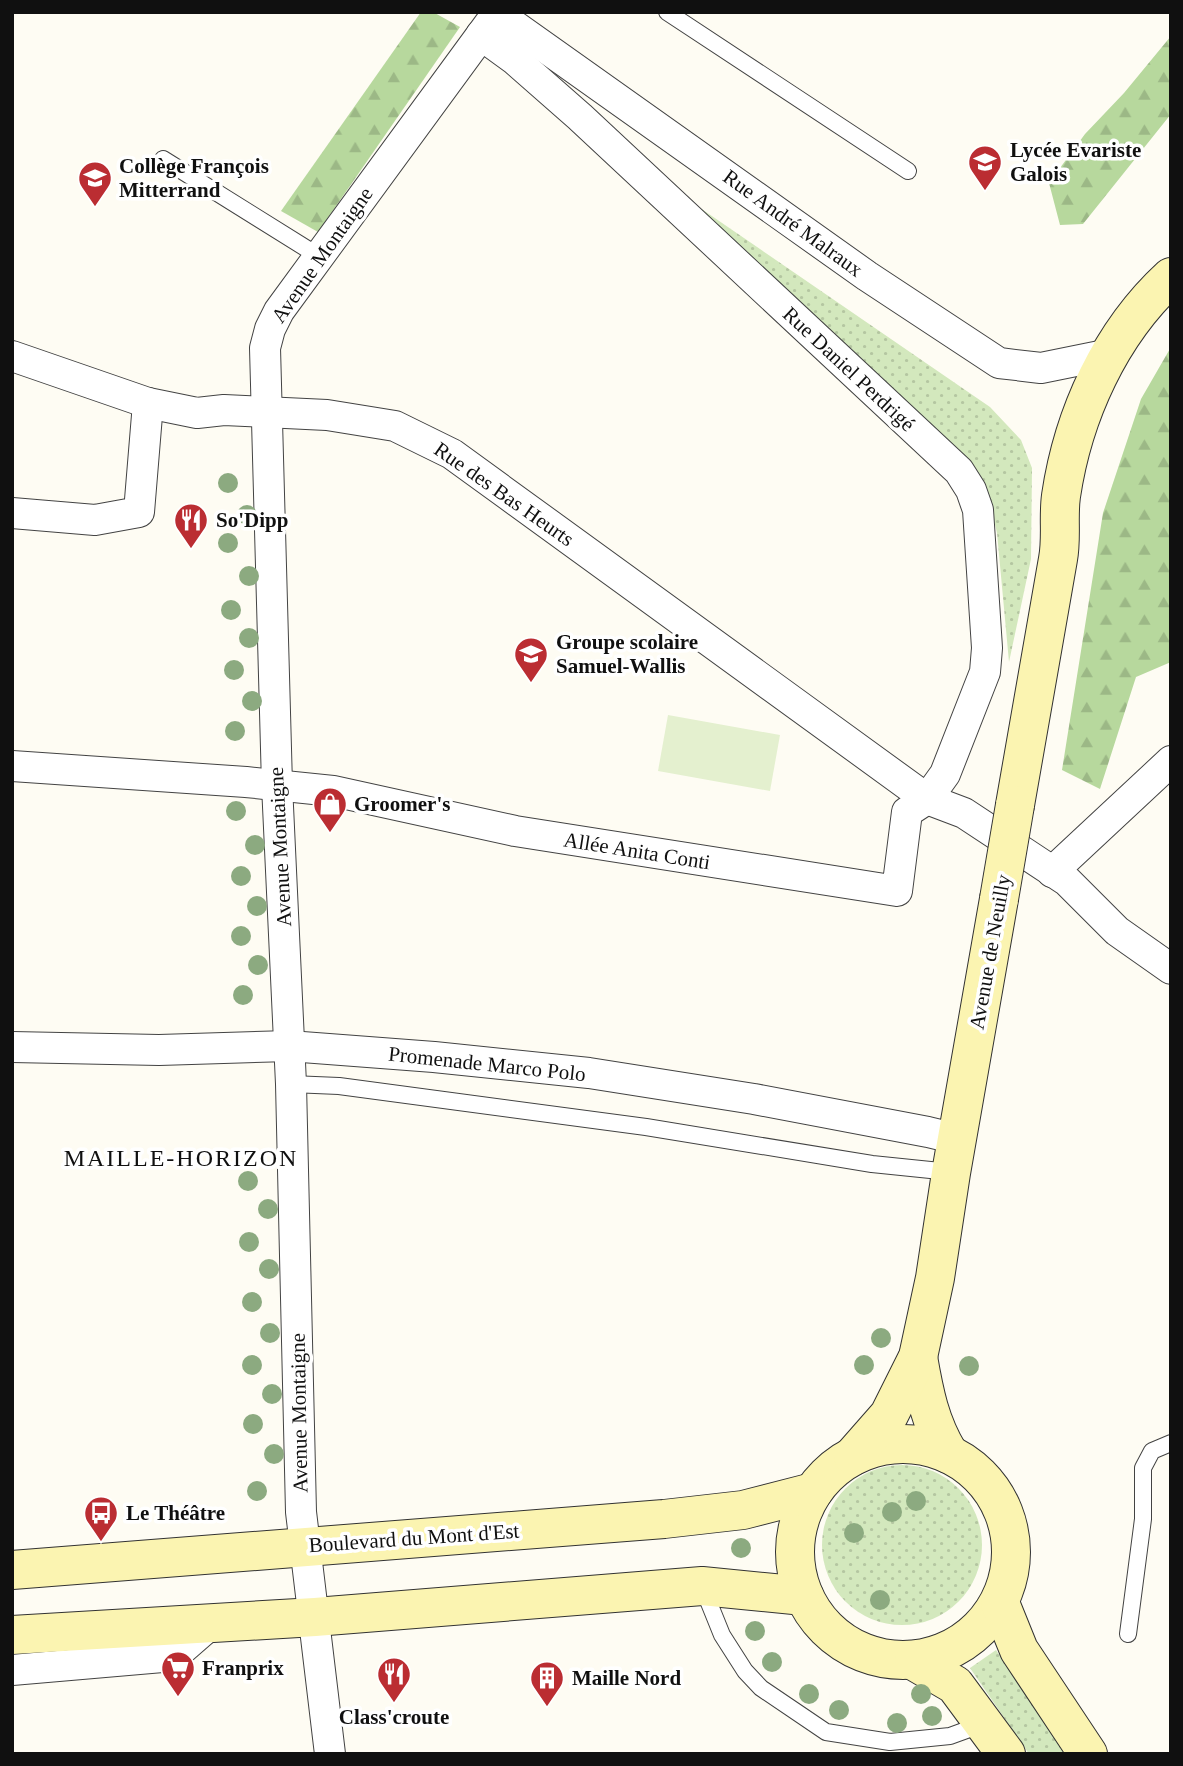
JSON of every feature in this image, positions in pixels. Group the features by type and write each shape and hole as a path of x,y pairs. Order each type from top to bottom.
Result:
{"main road":[{"name":"Avenue de Neuilly","path":"853,1456 889,1415 918,1357 935,1278 1060,546 1060,499 1071,443 1089,396 1110,354 1148,298 1171,277"},
{"name":"Avenue de Neuilly","path":"1060,546 1083,505 1096,447 1117,394 1171,302"},
{"name":"Avenue de Neuilly","path":"918,1357 928,1409 939,1438 949,1454"},
{"path":"917,1445 949,1454 977,1474 999,1501 1010,1535 1010,1570 1000,1603 978,1631 948,1651 914,1661 880,1658 848,1646 822,1625 804,1596 795,1561 798,1525 813,1492 830,1472 853,1456 884,1446 917,1445"},
{"name":"Boulevard du Mont d'Est","path":"12,1570 677,1517 743,1510 813,1492"},
{"path":"12,1635 316,1616 702,1586 804,1596"},
{"path":"1000,1603 1019,1650 1088,1754"},
{"path":"914,1661 955,1685 1006,1754"}],"street":[{"name":"Avenue Montaigne","path":"330,1754 316,1616 301,1512 291,1084 277,785 265,348 270,329 279,312 493,18"},
{"name":"Rue André Malraux","path":"493,18 867,276 999,363 1041,368 1110,354"},
{"name":"Rue Daniel Perdrigé","path":"493,18 514,59 959,471 971,490 978,510 987,648 985,672 945,774 927,799"},
{"name":"Rue des Bas Heurts","path":"12,356 148,403 197,413 224,410 327,415 395,426 452,454 927,799 964,813 1067,880 1117,931 1171,969"},
{"path":"12,513 95,520 139,512 148,403"},
{"path":"1052,872 1171,761"},
{"path":"12,766 277,785"},
{"name":"Allée Anita Conti","path":"277,785 333,790 515,831 897,891 907,812 927,799"},
{"name":"Promenade Marco Polo","path":"12,1047 159,1050 289,1046 589,1073 754,1099 928,1132 954,1156"},
{"path":"12,1670 174,1656 213,1622"}],"lane":[{"path":"667,12 908,171"},
{"path":"163,159 320,257"},
{"path":"291,1084 339,1086 646,1127 908,1168 954,1156"},
{"path":"1128,1634 1143,1519 1143,1468 1152,1451 1171,1443"},
{"path":"702,1586 722,1635 745,1671 761,1688 826,1732 890,1742 950,1736 984,1723"}],"green space":[{"path":"421,12 433,12 460,27 318,232 281,211"},
{"path":"1171,36 1171,114 1083,224 1060,225 1049,183 1085,134 1124,93"},
{"path":"690,201 990,407 1021,440 1032,468 1031,559 1009,662 997,533 987,491 969,460"},
{"path":"1171,347 1171,662 1136,677 1100,789 1062,770 1103,513 1141,399"},
{"path":"668,715 780,735 770,791 658,771"},
{"path":"902,1465 933,1471 958,1489 976,1514 982,1545 976,1576 958,1601 933,1619 902,1625 871,1619 846,1601 828,1576 822,1545 828,1514 846,1489 871,1471"},
{"path":"996,1650 1068,1754 1029,1754 970,1668"}],"place":[{"name":"Lycée Evariste Galois","path":"985,192"},
{"name":"Collège François Mitterrand","path":"95,208"},
{"name":"So'Dipp","path":"191,550"},
{"name":"Groupe scolaire Samuel-Wallis","path":"531,684"},
{"name":"Groomer's","path":"330,834"},
{"name":"Le Théâtre","path":"101,1543"},
{"name":"Franprix","path":"178,1698"},
{"name":"Class'croute","path":"394,1704"},
{"name":"Maille Nord","path":"547,1708"}],"district":[{"name":"MAILLE-HORIZON","path":"181,1158"}]}
